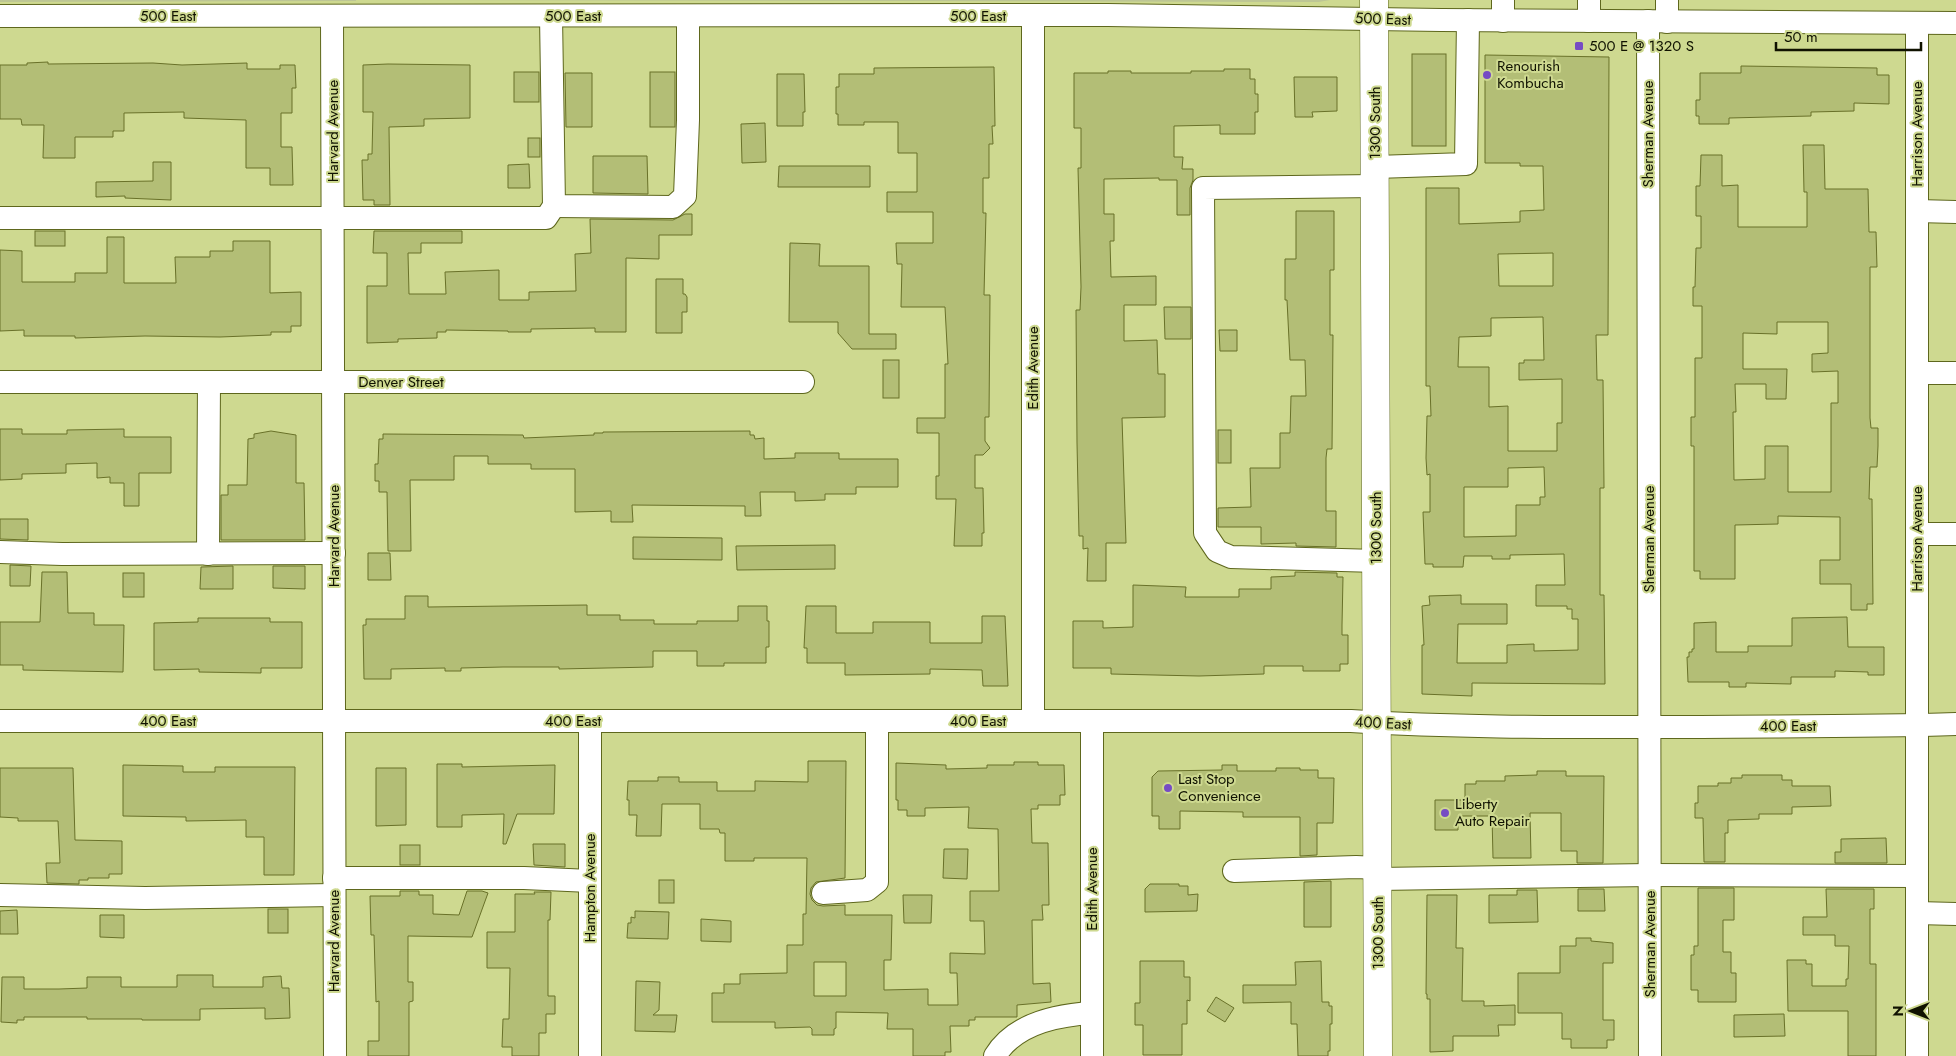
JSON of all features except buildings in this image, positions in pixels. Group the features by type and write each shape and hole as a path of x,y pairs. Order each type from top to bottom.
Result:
{"main road":[{"name":"1300 South","path":"1374,9 1378,1056"}],"street":[{"name":"500 East","path":"0,16 1033,16 1374,9 1440,10 1468,20 1503,10 1589,10 1956,23"},
{"name":"Sherman Avenue","path":"1650,1056 1649,727 1661,14"},
{"name":"Harvard Avenue","path":"332,16 335,1056"},
{"path":"0,218 546,218 554,206 551,16"},
{"path":"554,206 673,207 685,196 688,120 688,16"},
{"name":"Edith Avenue","path":"1033,16 1034,721"},
{"path":"1377,561 1231,557 1217,551 1205,533 1203,188 1376,176 1466,164 1468,20"},
{"name":"Harrison Avenue","path":"1916,23 1918,1056"},
{"path":"1916,211 1956,212"},
{"path":"1917,373 1956,373"},
{"name":"Denver Street","path":"0,382 803,382"},
{"path":"208,554 209,382"},
{"path":"1917,534 1956,534"},
{"path":"0,552 334,553"},
{"name":"400 East","path":"0,721 1092,721 1649,727 1956,724"},
{"name":"Hampton Avenue","path":"590,721 590,1056"},
{"path":"823,893 867,890 877,882 877,721"},
{"name":"Edith Avenue","path":"1092,721 1092,1056"},
{"path":"1234,871 1356,867 1378,874 1917,876"},
{"path":"0,895 145,898 334,886 524,878 590,881"},
{"path":"1917,913 1956,914"},
{"path":"994,1056 1008,1040 1041,1022 1065,1015 1092,1013"}],"green space":[{"path":"0,0 356,0 356,1 0,2"},
{"path":"361,0 1330,0 1319,2"}],"place":[{"name":"500 E @ 1320 S","path":"1579,46"},
{"name":"Renourish Kombucha","path":"1487,75"},
{"name":"Last Stop Convenience","path":"1168,788"},
{"name":"Liberty Auto Repair","path":"1445,813"}]}
